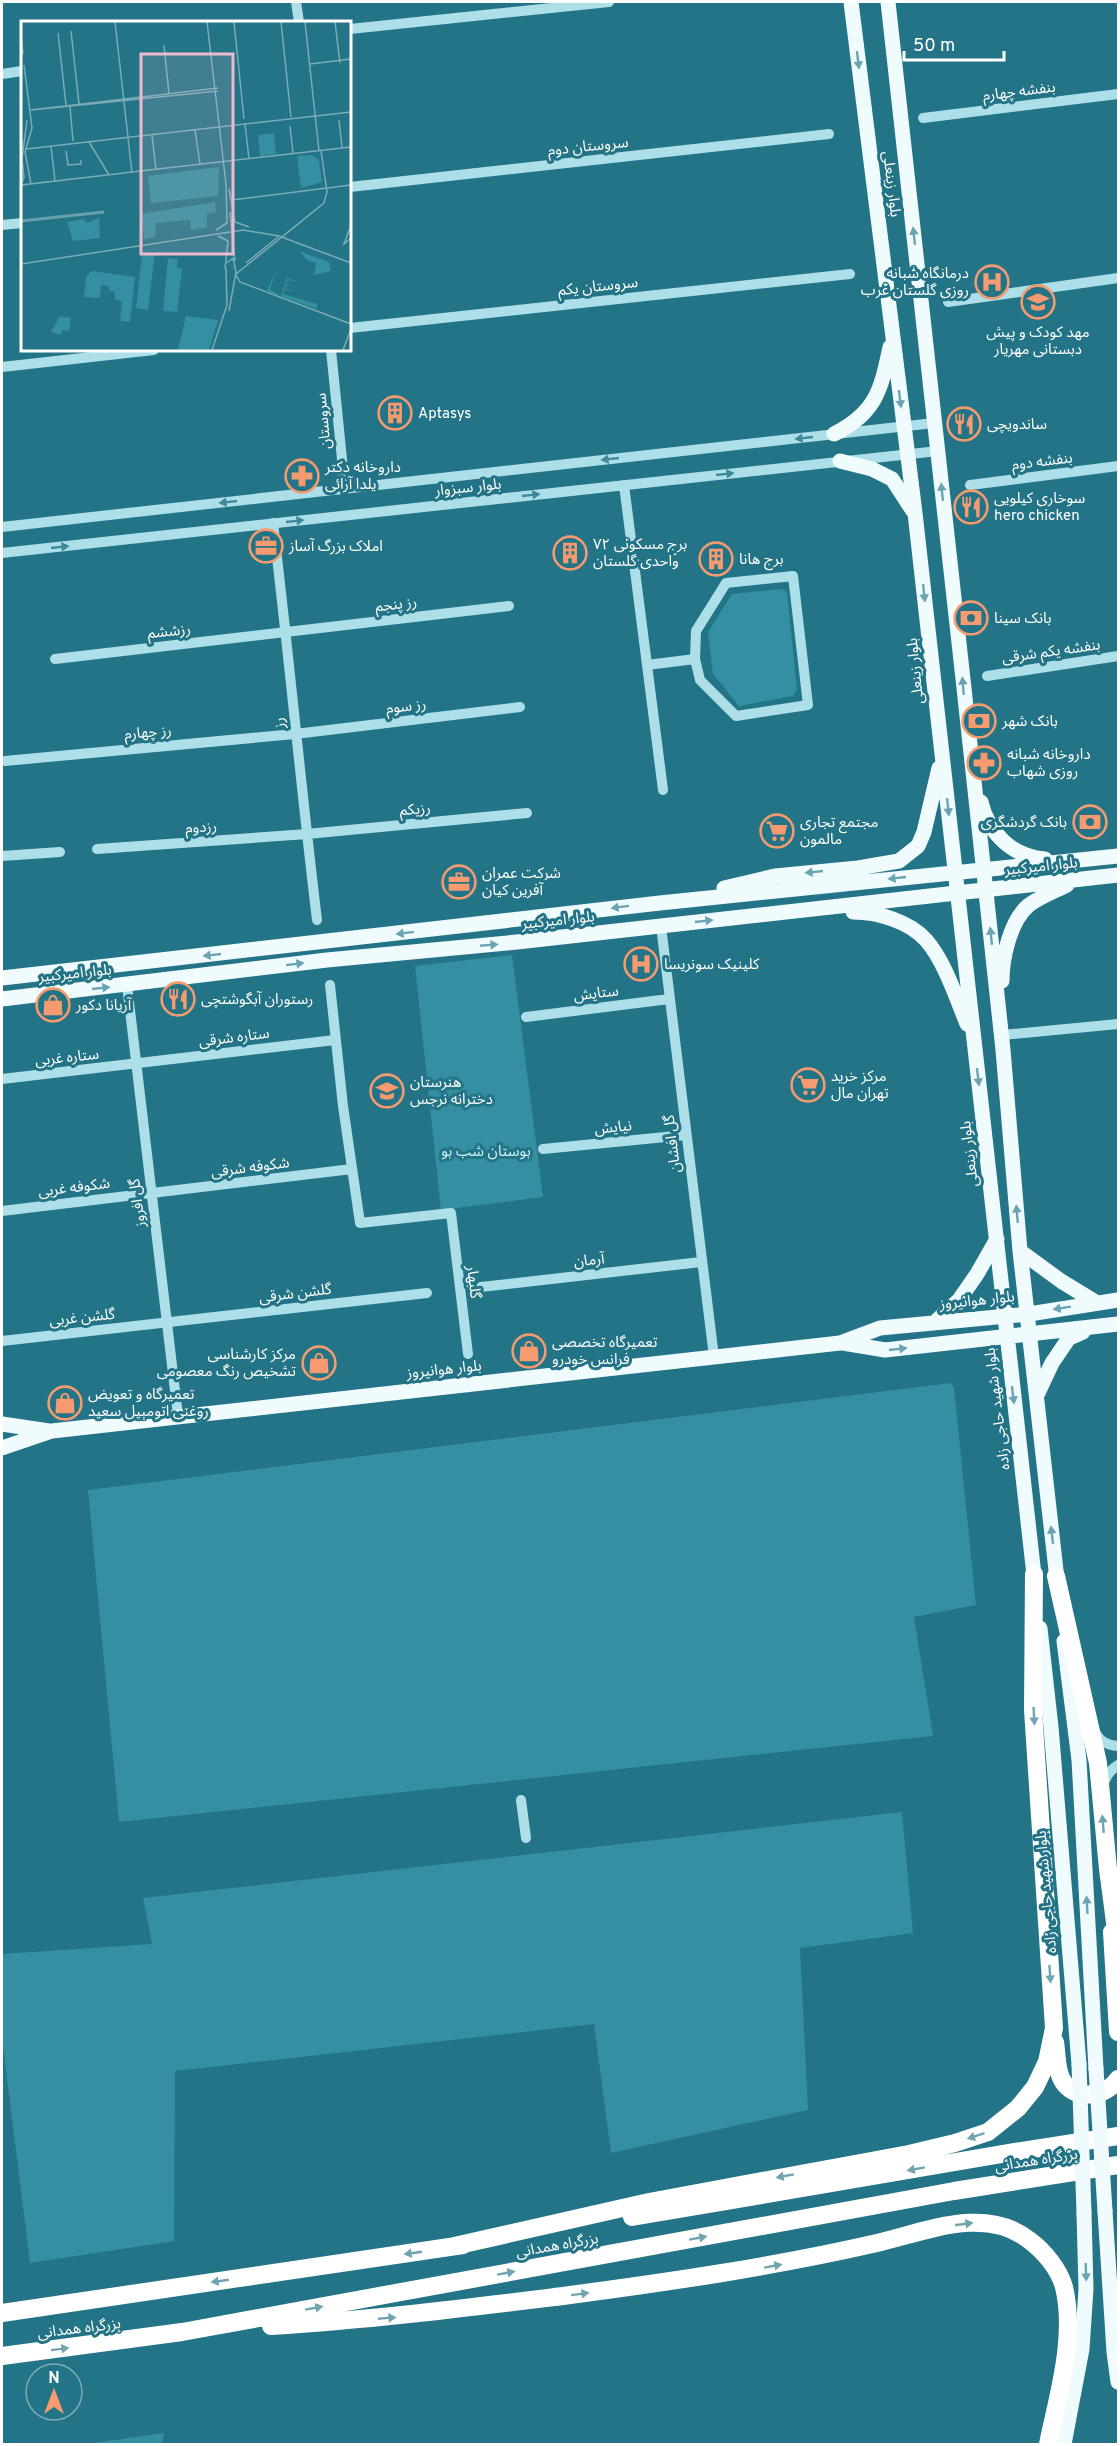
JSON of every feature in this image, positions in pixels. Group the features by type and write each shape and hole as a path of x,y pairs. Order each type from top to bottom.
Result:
{"highway":[{"path":"1034,1574 1033,1710 1058,2066 1062,2080 1068,2088 1080,2094 1103,2093 1114,2086 1119,2079"},
{"path":"1056,1576 1098,1763 1119,2032"},
{"path":"1108,1869 1119,1945"},
{"path":"450,2247 649,2202 909,2154 988,2132 1018,2108 1035,2086 1047,2062 1054,2028"},
{"name":"بزرگراه همدانی","path":"2,2313 450,2247 1119,2136"},
{"name":"بزرگراه همدانی","path":"2,2356 182,2332 954,2191 1119,2165"},
{"path":"182,2332 398,2317 716,2276 982,2221 1006,2225 1029,2239 1050,2259 1064,2285 1067,2339 1048,2445"}],"main road":[{"name":"بلوار زینعلی","path":"851,2 915,513 1007,1337"},
{"name":"بلوار زینعلی","path":"888,2 969,754 1003,1042 1020,1251 1030,1335"},
{"path":"834,434 854,425 867,412 882,388 892,333"},
{"path":"840,461 872,469 892,479 915,513"},
{"path":"660,903 776,876 858,868 899,861 918,846 924,832 942,753"},
{"path":"969,754 982,808 994,833 1013,850 1037,859 1072,861"},
{"name":"بلوار امیرکبیر","path":"2,978 660,903 1119,856"},
{"name":"بلوار امیرکبیر","path":"2,999 327,960 796,912 1119,875"},
{"path":"1003,1042 1002,967 1012,929 1027,906 1076,880"},
{"path":"796,912 868,912 900,922 925,939 939,962 974,1042"},
{"path":"934,1323 959,1300 997,1239"},
{"path":"1020,1251 1061,1281 1097,1303"},
{"name":"بلوار هوانیروز","path":"2,1448 52,1431 840,1343 880,1328 1029,1314 1119,1300"},
{"name":"بلوار هوانیروز","path":"840,1343 885,1350 1119,1324"},
{"path":"1036,1398 1052,1363 1069,1338 1094,1327"},
{"path":"1030,1335 1079,1760 1114,2352 1119,2382"},
{"name":"بلوار شهید حاجی زاده","path":"1007,1337 1051,1726 1079,2064 1086,2289 1083,2337 1064,2445"},
{"name":"بلوار هوانیروز","path":"2,1424 52,1431"}],"street":[{"path":"296,2 299,21"},
{"path":"351,29 609,2"},
{"path":"2,74 21,71"},
{"name":"بنفشه چهارم","path":"923,118 1119,94"},
{"name":"سروستان دوم","path":"351,187 829,134"},
{"path":"2,225 21,223"},
{"name":"سروستان یکم","path":"351,328 850,274"},
{"path":"948,302 1119,278"},
{"path":"2,367 145,351"},
{"name":"سروستان","path":"331,351 345,489"},
{"name":"بلوار سبزوار","path":"2,527 934,423"},
{"name":"بلوار سبزوار","path":"2,553 938,451"},
{"name":"بنفشه دوم","path":"970,485 1119,466"},
{"path":"624,485 663,790"},
{"name":"رز","path":"273,523 317,920"},
{"path":"793,576 808,705 736,716 700,680 695,659 696,631 726,583 793,576"},
{"name":"رز پنجم","path":"286,633 509,606"},
{"name":"رزششم","path":"55,659 286,633"},
{"name":"بنفشه یکم شرقی","path":"987,676 1119,656"},
{"path":"646,665 695,659"},
{"name":"رز سوم","path":"295,734 520,707"},
{"name":"رز چهارم","path":"5,760 295,734"},
{"name":"رزیکم","path":"307,834 527,813"},
{"name":"رزدوم","path":"97,849 307,834"},
{"path":"2,856 60,852"},
{"name":"گل افشان","path":"661,926 714,1357"},
{"name":"گل افروز","path":"127,985 178,1416"},
{"path":"330,985 352,1169"},
{"name":"ستایش","path":"526,1017 669,999"},
{"path":"1003,1042 1119,1024"},
{"name":"ستاره شرقی","path":"136,1064 335,1040"},
{"name":"ستاره غربی","path":"2,1079 136,1064"},
{"name":"نیایش","path":"543,1149 686,1135"},
{"name":"شکوفه شرقی","path":"151,1193 352,1169"},
{"name":"گلبهار","path":"352,1169 360,1223 451,1213 468,1354"},
{"name":"شکوفه غربی","path":"2,1211 151,1193"},
{"name":"آرمان","path":"481,1287 701,1262"},
{"name":"گلشن شرقی","path":"166,1323 427,1293"},
{"name":"گلشن غربی","path":"2,1341 166,1323"},
{"path":"1087,1712 1100,1740 1109,1745 1119,1746"},
{"path":"1101,1796 1105,1779 1113,1768 1119,1765"},
{"path":"521,1800 526,1838"},
{"path":"1111,2302 1119,2329"}],"green space":[{"path":"782,589 787,592 797,690 793,696 739,706 713,674 708,632 732,594"},
{"name":"بوستان شب بو","path":"512,955 543,1197 441,1210 415,966"},
{"path":"951,1383 954,1388 976,1605 914,1617 933,1736 119,1822 88,1490"},
{"path":"902,1812 913,1933 800,1948 808,2110 611,2153 594,2024 175,2071 174,2241 30,2263 2,2038 2,1954 152,1944 143,1898"},
{"path":"164,2433 162,2444 86,2444"}],"place":[{"name":"درمانگاه شبانه روزی گلستان غرب","path":"992,282"},
{"name":"مهد کودک و پیش دبستانی مهریار","path":"1038,302"},
{"name":"Aptasys","path":"395,413"},
{"name":"ساندویچی","path":"964,424"},
{"name":"داروخانه دکتر یلدا آرائی","path":"302,476"},
{"name":"سوخاری کیلویی hero chicken","path":"971,507"},
{"name":"املاک بزرگ آساز","path":"266,546"},
{"name":"برج مسکونی ۷۲ واحدی گلستان","path":"570,553"},
{"name":"برج هانا","path":"716,559"},
{"name":"بانک سینا","path":"971,618"},
{"name":"بانک شهر","path":"979,721"},
{"name":"داروخانه شبانه روزی شهاب","path":"984,763"},
{"name":"بانک گردشگری","path":"1090,822"},
{"name":"مجتمع تجاری مالمون","path":"777,831"},
{"name":"شرکت عمران آفرین کیان","path":"459,882"},
{"name":"کلینیک سونریسا","path":"641,964"},
{"name":"رستوران آبگوشتچی","path":"178,999"},
{"name":"آریانا دکور","path":"53,1005"},
{"name":"مرکز خرید تهران مال","path":"808,1085"},
{"name":"هنرستان دخترانه نرجس","path":"387,1091"},
{"name":"تعمیرگاه تخصصی فرانس خودرو","path":"529,1351"},
{"name":"مرکز کارشناسی تشخیص رنگ معصومی","path":"319,1363"},
{"name":"تعمیرگاه و تعویض روغنی اتومبیل سعید","path":"65,1403"}]}
